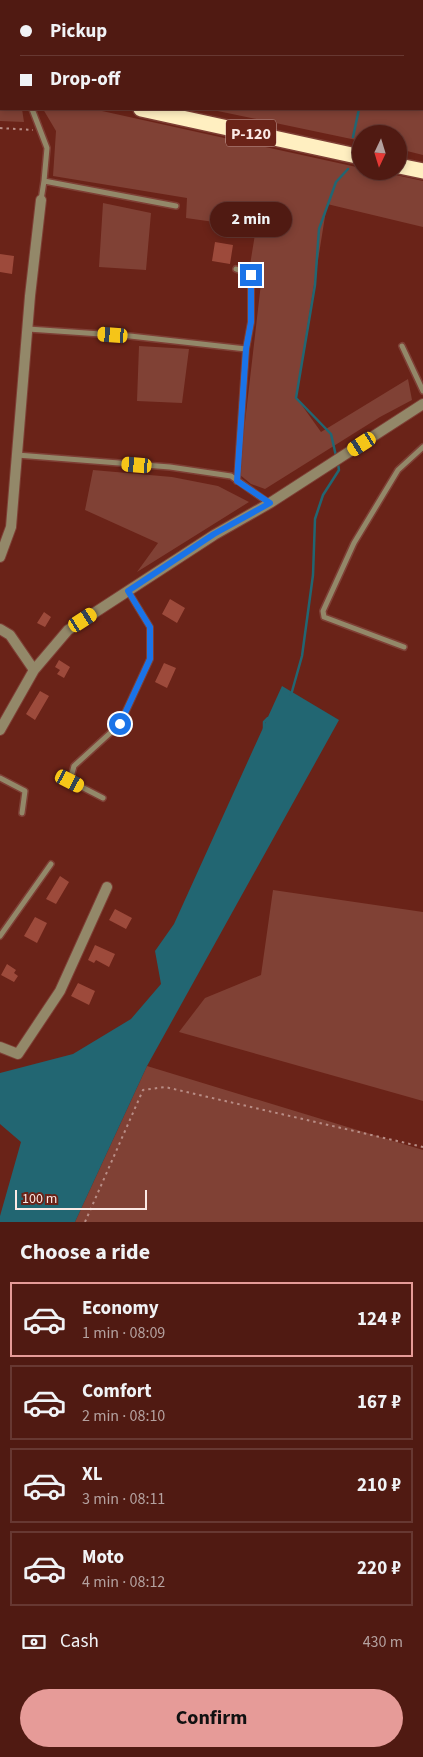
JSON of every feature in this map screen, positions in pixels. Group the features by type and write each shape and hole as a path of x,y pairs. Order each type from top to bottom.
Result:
{"highway":[{"name":"Р-120","path":"146,110 352,155"},
{"path":"408,168 423,171"}],"street":[{"path":"0,557 11,527 41,200"},
{"path":"0,730 34,670 68,630 214,534 270,503 423,404"},
{"path":"0,629 10,635 34,670"},
{"path":"0,1047 18,1054 60,991 107,887"}],"lane":[{"path":"32,110 47,148 41,200"},
{"path":"44,181 176,206"},
{"path":"236,269 251,275 251,322 246,349 237,481"},
{"path":"28,329 130,336 246,349"},
{"path":"402,346 423,391"},
{"path":"404,647 324,617 323,611 354,544 398,470 423,447"},
{"path":"17,455 170,467 231,476 270,503"},
{"path":"103,798 70,781 74,766 120,724 150,659 150,627 128,591"},
{"path":"0,778 25,791 22,813"},
{"path":"0,936 50,864"}],"path":[{"path":"0,128 40,131"},
{"path":"85,1222 143,1090 165,1086 423,1147"}],"shaded area":[{"path":"0,110 22,110 24,122 0,121"},
{"path":"44,110 98,110 352,166 352,180 408,180 408,178 423,181 423,227 327,204 296,397 321,432 408,379 412,400 380,417 265,489 251,484 239,474 263,266 250,265 256,228 186,218 187,198 53,176 56,131"},
{"path":"213,110 423,110 423,155 408,151 408,125 352,125 352,139"},
{"path":"103,203 151,213 146,270 99,267"},
{"path":"139,346 189,349 182,403 137,401"},
{"path":"93,470 172,477 218,486 249,502 137,572 158,543 85,510"},
{"path":"273,890 423,912 423,1101 179,1032 205,998 261,975"},
{"path":"147,1066 423,1150 423,1222 75,1222"}],"water":[{"path":"282,686 339,720 147,1066 75,1222 0,1222 0,1216 21,1142 0,1124 0,1073 73,1054 131,1019 161,984 155,951 174,924"}],"building":[{"path":"215,242 233,245 230,264 212,261"},
{"path":"0,254 14,256 12,274 0,272"},
{"path":"170,599 185,608 177,623 162,614"},
{"path":"44,612 51,617 45,627 37,623"},
{"path":"59,660 70,667 64,678 57,674 60,670 55,667"},
{"path":"164,663 176,668 167,688 155,682"},
{"path":"40,691 49,696 35,720 26,714"},
{"path":"60,876 69,882 56,904 46,899"},
{"path":"115,909 132,918 126,929 109,920"},
{"path":"35,917 47,923 37,943 24,936"},
{"path":"95,945 115,954 109,967 96,960 94,963 88,960"},
{"path":"7,964 16,970 14,973 18,976 14,982 1,975"},
{"path":"78,983 95,991 89,1005 71,996"}],"waterway":[{"path":"356,125 359,110"},
{"path":"336,456 331,434 296,398 315,285 319,229 336,182 348,169"},
{"path":"291,695 302,656 313,575 315,519 323,495 339,470 338,464"},
{"path":"264,729 264,722 268,718"}],"route":[{"path":"120,724 150,659 150,627 128,591 214,534 270,503 237,481 246,349 251,322 251,275"}]}
